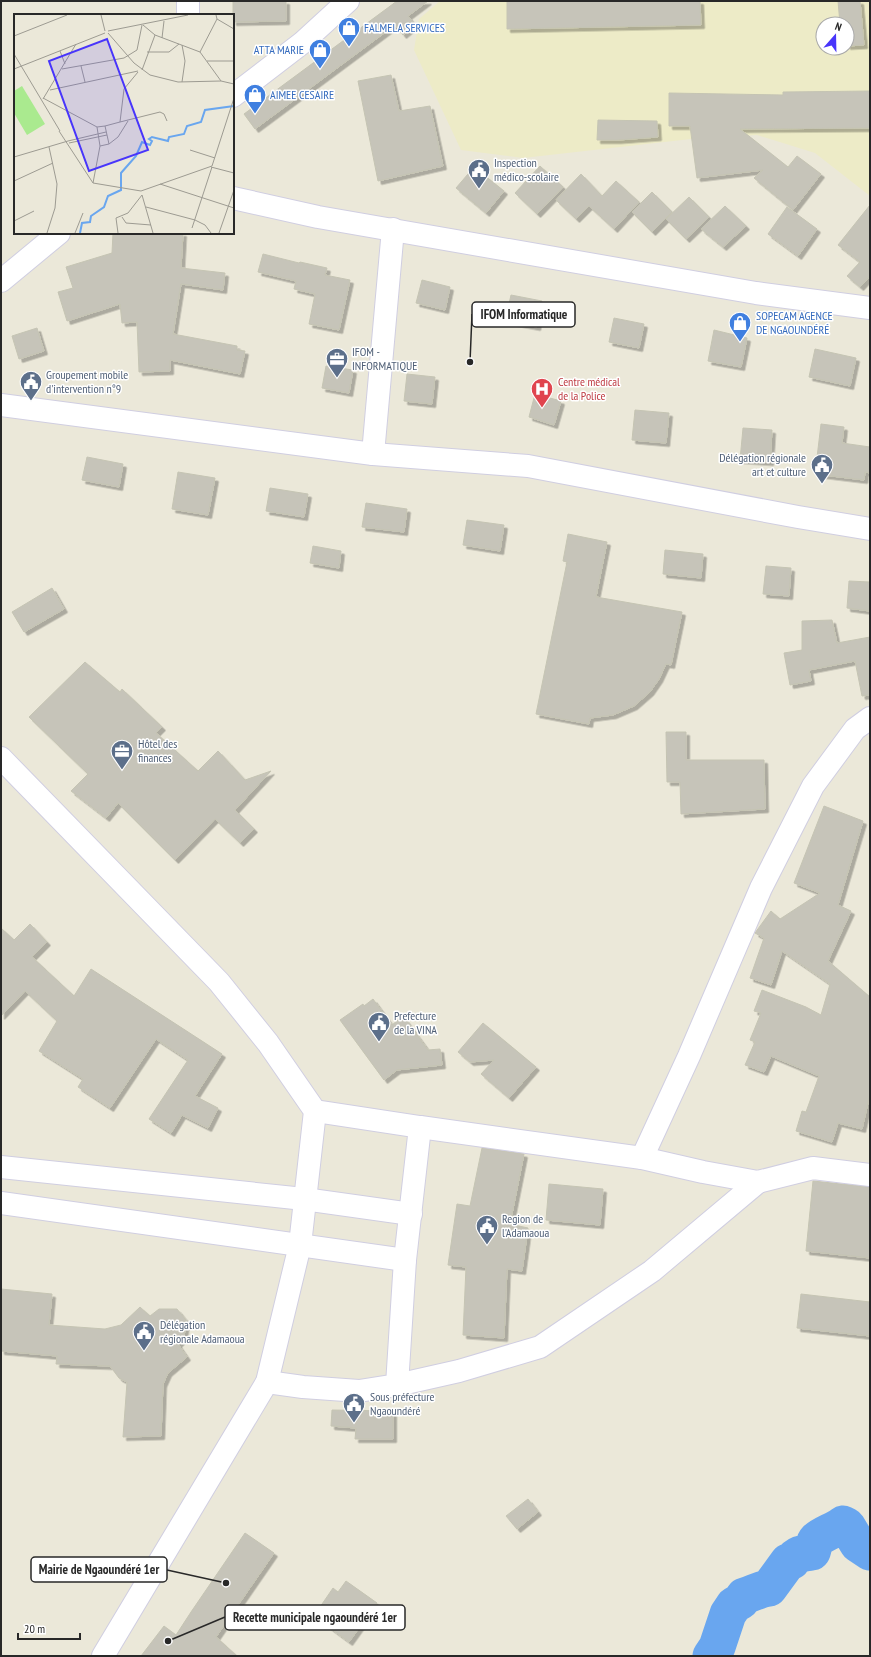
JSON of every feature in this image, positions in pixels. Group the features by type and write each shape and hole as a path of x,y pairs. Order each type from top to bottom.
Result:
{"street":[{"path":"188,1 188,14"},
{"path":"234,95 302,43 348,1"},
{"path":"234,198 393,230 756,293 870,308"},
{"path":"373,454 393,230"},
{"path":"1,280 58,234"},
{"path":"1,404 373,454 528,466 798,518 870,529"},
{"path":"642,1158 689,1056 762,888 813,786 856,730 870,718"},
{"path":"1,758 219,982 268,1042 315,1111 300,1245 266,1382 103,1656"},
{"path":"315,1111 642,1158 703,1172 758,1182 813,1168 870,1175"},
{"path":"397,1385 405,1260 420,1127"},
{"path":"1,1166 304,1199 411,1214"},
{"path":"266,1382 303,1387 359,1391 397,1385 459,1371 540,1346 652,1271 758,1182"},
{"path":"1,1203 405,1260"}],"shaded area":[{"path":"440,1 870,1 870,196 815,153 757,135 691,139 523,158 461,150 414,50 419,19"}],"building":[{"path":"233,1 286,1 286,21 234,22"},
{"path":"397,1 428,1 408,16 415,25 403,35 395,25 255,129 244,114"},
{"path":"507,1 700,1 701,25 507,29"},
{"path":"838,1 860,1 864,45 855,46 855,16 839,16"},
{"path":"391,75 399,111 430,106 443,166 378,181 358,81"},
{"path":"870,91 870,128 740,129 788,167 797,156 821,174 793,210 754,178 763,170 697,178 690,126 669,126 669,93 783,95 783,92"},
{"path":"598,120 657,121 658,137 597,140"},
{"path":"540,166 563,187 537,214 515,193"},
{"path":"474,167 504,191 486,213 456,188"},
{"path":"581,174 602,196 616,181 639,202 614,229 589,206 576,219 556,200"},
{"path":"652,192 672,212 652,232 632,212"},
{"path":"689,197 709,217 686,239 666,219"},
{"path":"870,205 870,276 860,287 847,276 860,262 838,245"},
{"path":"725,206 746,226 723,247 701,229"},
{"path":"787,207 817,229 798,256 768,234"},
{"path":"113,234 183,234 181,268 225,273 223,290 181,284 173,334 237,346 237,350 245,351 240,374 170,360 170,371 139,372 137,322 122,323 120,304 67,321 58,292 73,288 66,267 112,253"},
{"path":"263,254 327,268 325,275 350,280 339,330 309,324 315,294 294,289 296,281 258,272"},
{"path":"422,280 450,287 445,310 416,303"},
{"path":"511,295 542,301 537,327 505,321"},
{"path":"614,318 644,324 639,348 609,342"},
{"path":"37,328 44,351 19,359 12,336"},
{"path":"714,330 747,338 741,367 708,361"},
{"path":"815,349 856,358 850,386 809,377"},
{"path":"326,366 353,370 349,393 322,388"},
{"path":"407,374 435,377 432,404 404,401"},
{"path":"535,394 561,401 554,425 529,417"},
{"path":"635,410 669,413 666,443 632,440"},
{"path":"821,424 844,427 842,443 870,447 870,473 865,472 864,480 815,474"},
{"path":"743,428 772,430 770,462 740,460"},
{"path":"87,457 123,464 119,487 82,480"},
{"path":"178,472 215,478 208,515 172,509"},
{"path":"270,488 308,494 304,517 266,511"},
{"path":"366,503 407,509 404,532 362,527"},
{"path":"467,520 504,525 500,551 463,545"},
{"path":"568,534 607,542 596,597 682,612 671,665 666,664 659,679 650,692 634,706 613,715 590,718 589,724 536,714 567,562 563,561"},
{"path":"313,546 341,551 339,568 310,563"},
{"path":"665,550 703,554 701,578 663,574"},
{"path":"766,566 791,568 789,596 763,594"},
{"path":"849,581 870,582 870,611 847,608"},
{"path":"52,588 64,609 24,632 12,612"},
{"path":"832,620 837,643 870,637 870,695 862,696 855,661 809,670 811,681 790,685 784,653 802,650 802,621"},
{"path":"85,662 120,692 122,689 162,727 156,733 198,771 218,751 245,780 271,771 235,810 254,829 240,843 215,819 175,860 118,803 106,818 71,791 88,774 29,717"},
{"path":"666,732 686,732 686,760 764,760 765,809 681,814 680,782 667,782"},
{"path":"824,806 863,821 838,905 851,911 828,961 870,997 870,1094 862,1129 838,1123 832,1142 796,1131 802,1111 806,1112 819,1076 771,1056 764,1072 745,1065 755,1042 750,1040 761,1013 754,1011 762,990 806,1007 821,1015 830,984 782,951 771,985 750,978 764,938 755,933 771,911 780,919 820,893 794,883"},
{"path":"30,924 47,942 32,957 74,996 91,969 222,1054 195,1096 218,1108 208,1128 182,1115 171,1133 149,1119 188,1060 156,1039 110,1108 78,1087 83,1079 39,1051 57,1021 25,991 1,1016 1,928 14,940"},
{"path":"373,999 392,1025 403,1016 428,1050 440,1049 442,1065 397,1070 384,1080 340,1020"},
{"path":"483,1023 536,1067 509,1098 481,1074 494,1060 470,1062 458,1052"},
{"path":"482,1148 524,1154 510,1224 528,1228 522,1271 507,1269 504,1338 463,1335 466,1267 448,1265 457,1204 470,1206"},
{"path":"813,1181 870,1187 870,1258 806,1251"},
{"path":"549,1184 603,1189 600,1225 546,1220"},
{"path":"1,1289 52,1294 49,1325 105,1329 121,1325 140,1307 150,1316 159,1309 177,1309 186,1320 184,1338 178,1344 187,1357 168,1373 163,1384 161,1436 123,1437 127,1382 119,1378 110,1366 56,1364 57,1356 1,1351"},
{"path":"801,1294 870,1302 870,1336 797,1328"},
{"path":"332,1410 393,1411 393,1439 355,1439 356,1428 331,1426"},
{"path":"528,1499 538,1512 517,1529 506,1516"},
{"path":"245,1533 274,1553 216,1637 237,1656 141,1656 164,1626 176,1635"},
{"path":"346,1581 377,1603 349,1642 318,1619 324,1610 320,1607 333,1588 338,1592"}],"waterway":[{"path":"711,1656 717,1647 728,1614 734,1605 741,1601 744,1596 769,1588 788,1562 792,1561 796,1556 812,1552 815,1541 819,1538 843,1524 847,1526 858,1544 870,1552"}],"place":[{"name":"FALMELA SERVICES","path":"349,48"},
{"name":"ATTA MARIE","path":"320,70"},
{"name":"AIMEE CESAIRE","path":"255,114"},
{"name":"Inspection médico-scolaire","path":"479,190"},
{"name":"SOPECAM AGENCE DE NGAOUNDÉRÉ","path":"740,342"},
{"name":"IFOM Informatique","path":"470,362"},
{"name":"IFOM - INFORMATIQUE","path":"337,378"},
{"name":"Groupement mobile d'intervention n°9","path":"31,402"},
{"name":"Centre médical de la Police","path":"542,408"},
{"name":"Délégation régionale art et culture","path":"822,484"},
{"name":"Hôtel des finances","path":"122,770"},
{"name":"Prefecture de la VINA","path":"379,1042"},
{"name":"Region de l'Adamaoua","path":"487,1246"},
{"name":"Délégation régionale Adamaoua","path":"144,1352"},
{"name":"Sous préfecture Ngaoundéré","path":"354,1424"},
{"name":"Mairie de Ngaoundéré 1er","path":"226,1583"},
{"name":"Recette municipale ngaoundéré 1er","path":"168,1641"}]}
